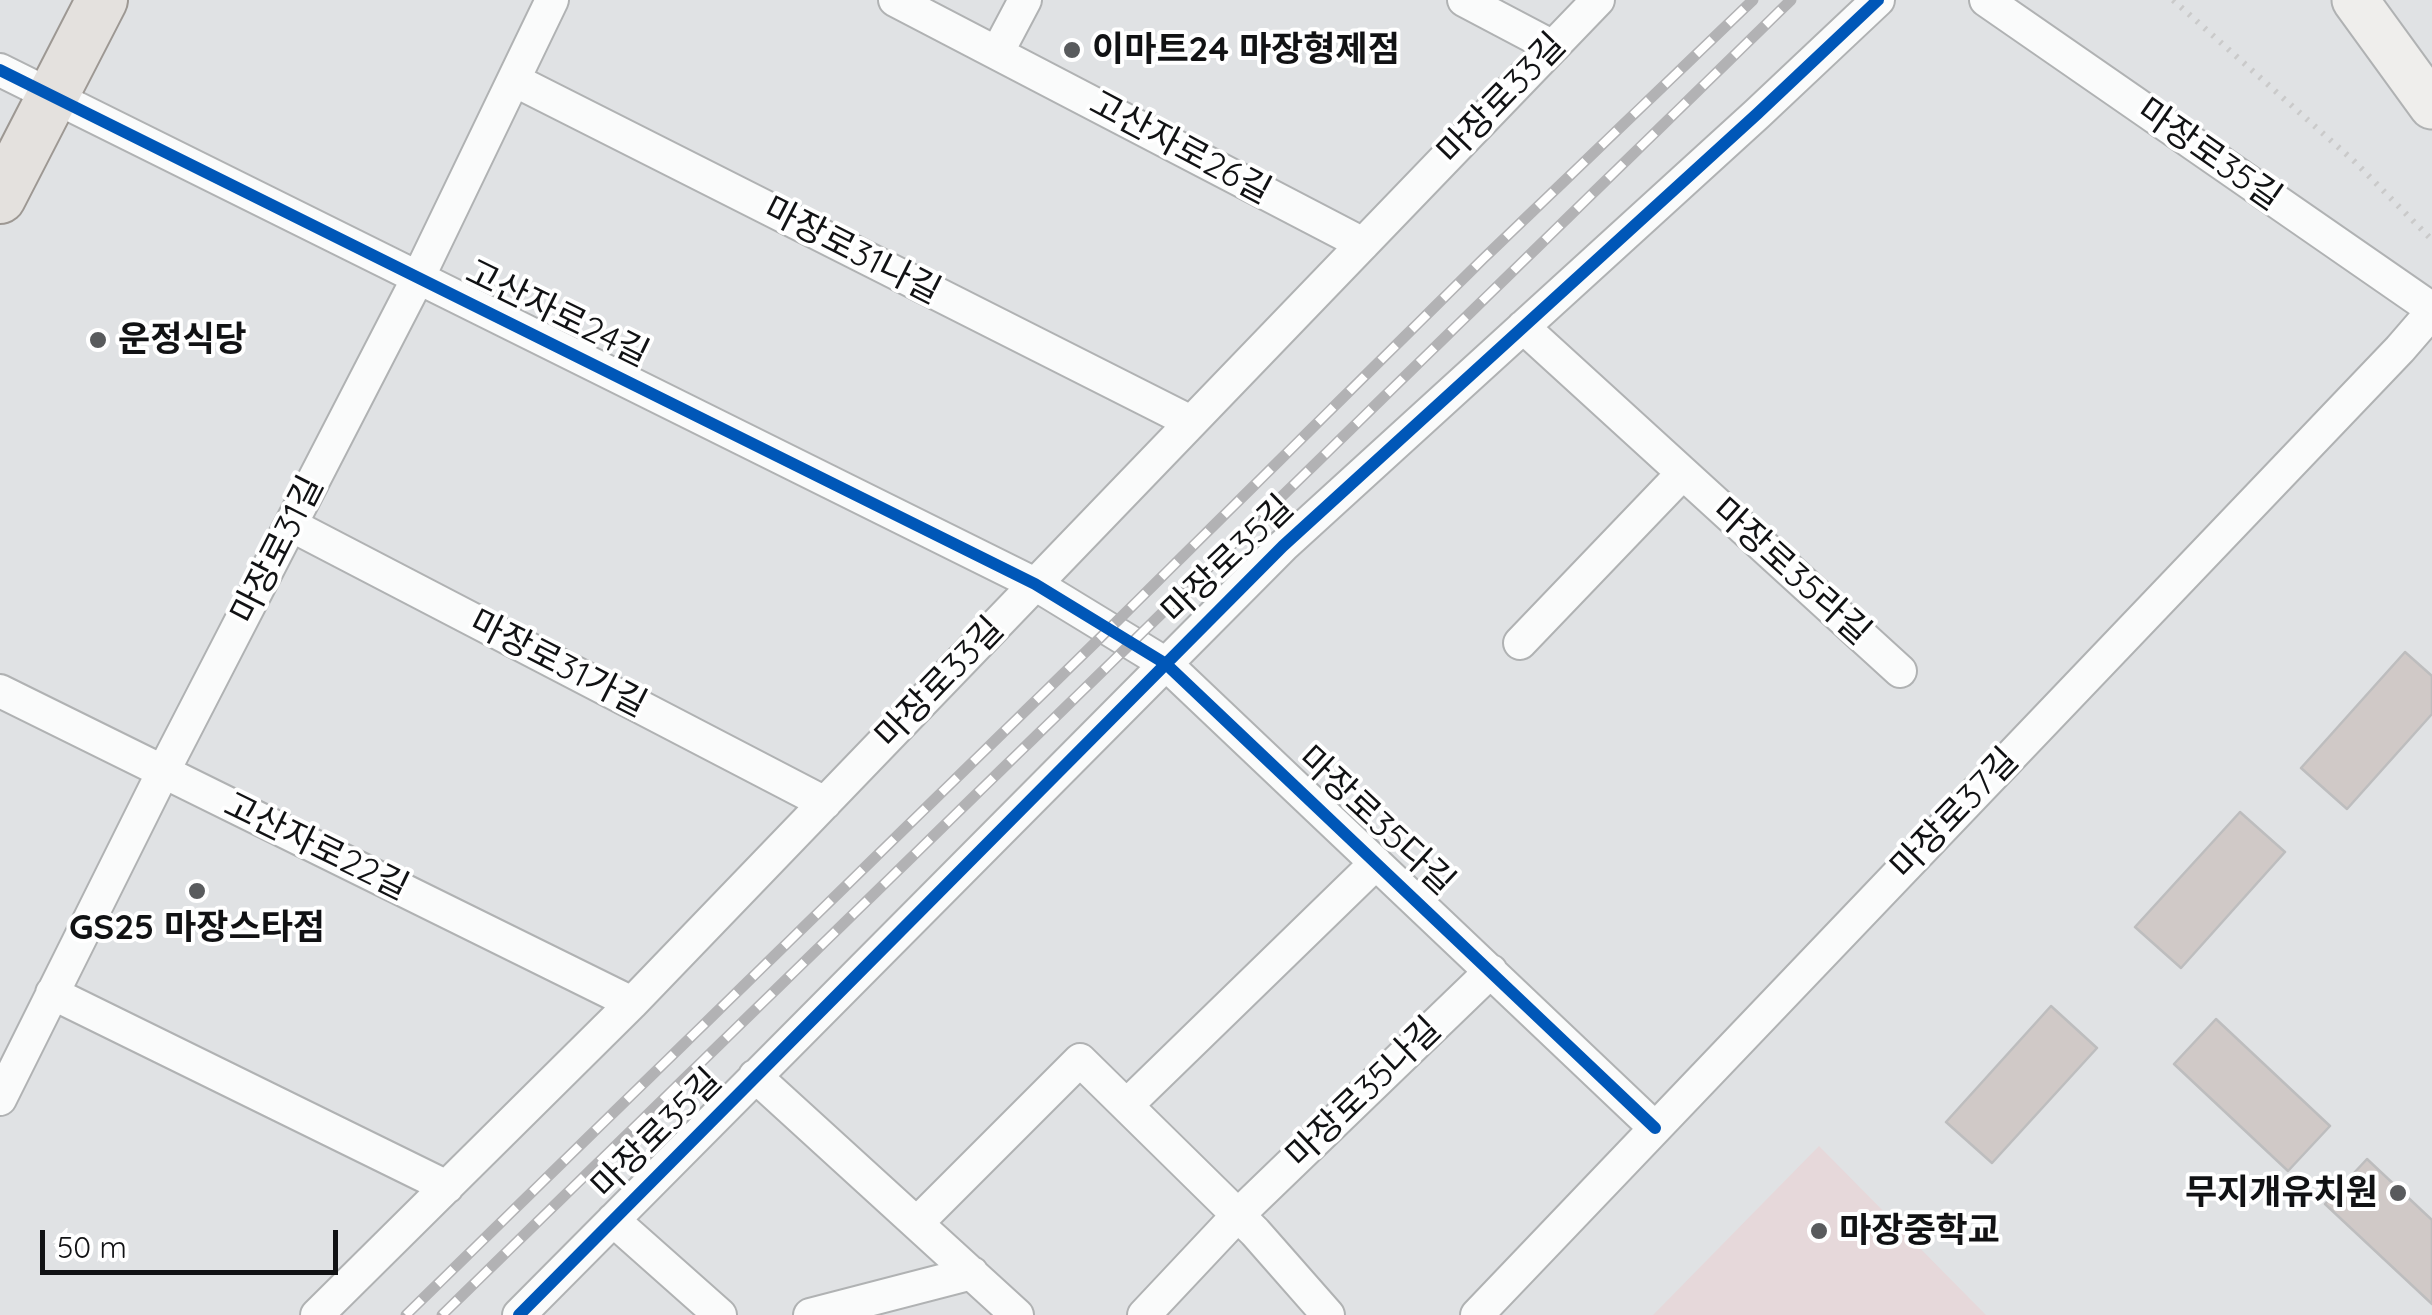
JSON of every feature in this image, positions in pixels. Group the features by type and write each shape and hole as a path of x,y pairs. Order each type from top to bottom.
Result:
{"main road":[{"path":"0,198 102,0"},
{"path":"2356,0 2432,106"}],"street":[{"name":"마장로31길","path":"0,1099 163,772 418,278 552,0"},
{"name":"고산자로26길","path":"895,0 1363,244"},
{"path":"997,53 1025,0"},
{"path":"1464,0 1553,47"},
{"name":"마장로33길","path":"317,1315 632,1004 1598,0"},
{"name":"마장로35길","path":"519,1315 1283,546 1878,0"},
{"name":"마장로35길","path":"1986,0 2432,310"},
{"name":"고산자로24길","path":"0,70 1036,584"},
{"name":"마장로31나길","path":"514,80 1191,422"},
{"name":"마장로37길","path":"1477,1315 2400,349 2432,310"},
{"name":"마장로35라길","path":"1523,327 1900,671"},
{"name":"마장로35라길","path":"1520,643 1682,473"},
{"name":"마장로31가길","path":"291,525 825,802"},
{"name":"마장로35다길","path":"1036,584 1166,664 1656,1128"},
{"name":"고산자로22길","path":"0,691 632,1004"},
{"path":"1127,1105 1376,862"},
{"name":"마장로35나길","path":"1144,1315 1238,1215 1491,971"},
{"path":"52,993 446,1186"},
{"path":"917,1223 1080,1060 1238,1215 1328,1315"},
{"path":"756,1076 1017,1315"},
{"name":"마장로35길","path":"613,1220 720,1315"},
{"path":"810,1315 972,1273"}],"path":[{"path":"2173,0 2355,162 2432,240"}],"shaded area":[{"name":"마장중학교","path":"1819,1146 1986,1315 1653,1315"}],"building":[{"path":"2405,652 2432,676 2432,714 2347,809 2301,768"},
{"path":"2240,812 2285,852 2181,968 2135,927"},
{"path":"2051,1006 2097,1048 1992,1163 1946,1122"},
{"path":"2216,1019 2330,1126 2288,1171 2174,1064"},
{"path":"2367,1159 2432,1220 2432,1304 2325,1204"}],"railway":[{"path":"406,1315 1484,258 1753,0"},
{"path":"442,1315 1791,0"}],"cycle path":[{"path":"519,1315 1283,546 1878,0"},
{"path":"0,70 1035,584 1166,664 1655,1128"}],"place":[{"name":"이마트24 마장형제점","path":"1072,50"},
{"name":"운정식당","path":"98,340"},
{"name":"GS25 마장스타점","path":"197,891"},
{"name":"무지개유치원","path":"2398,1193"},
{"name":"마장중학교","path":"1819,1231"}]}
